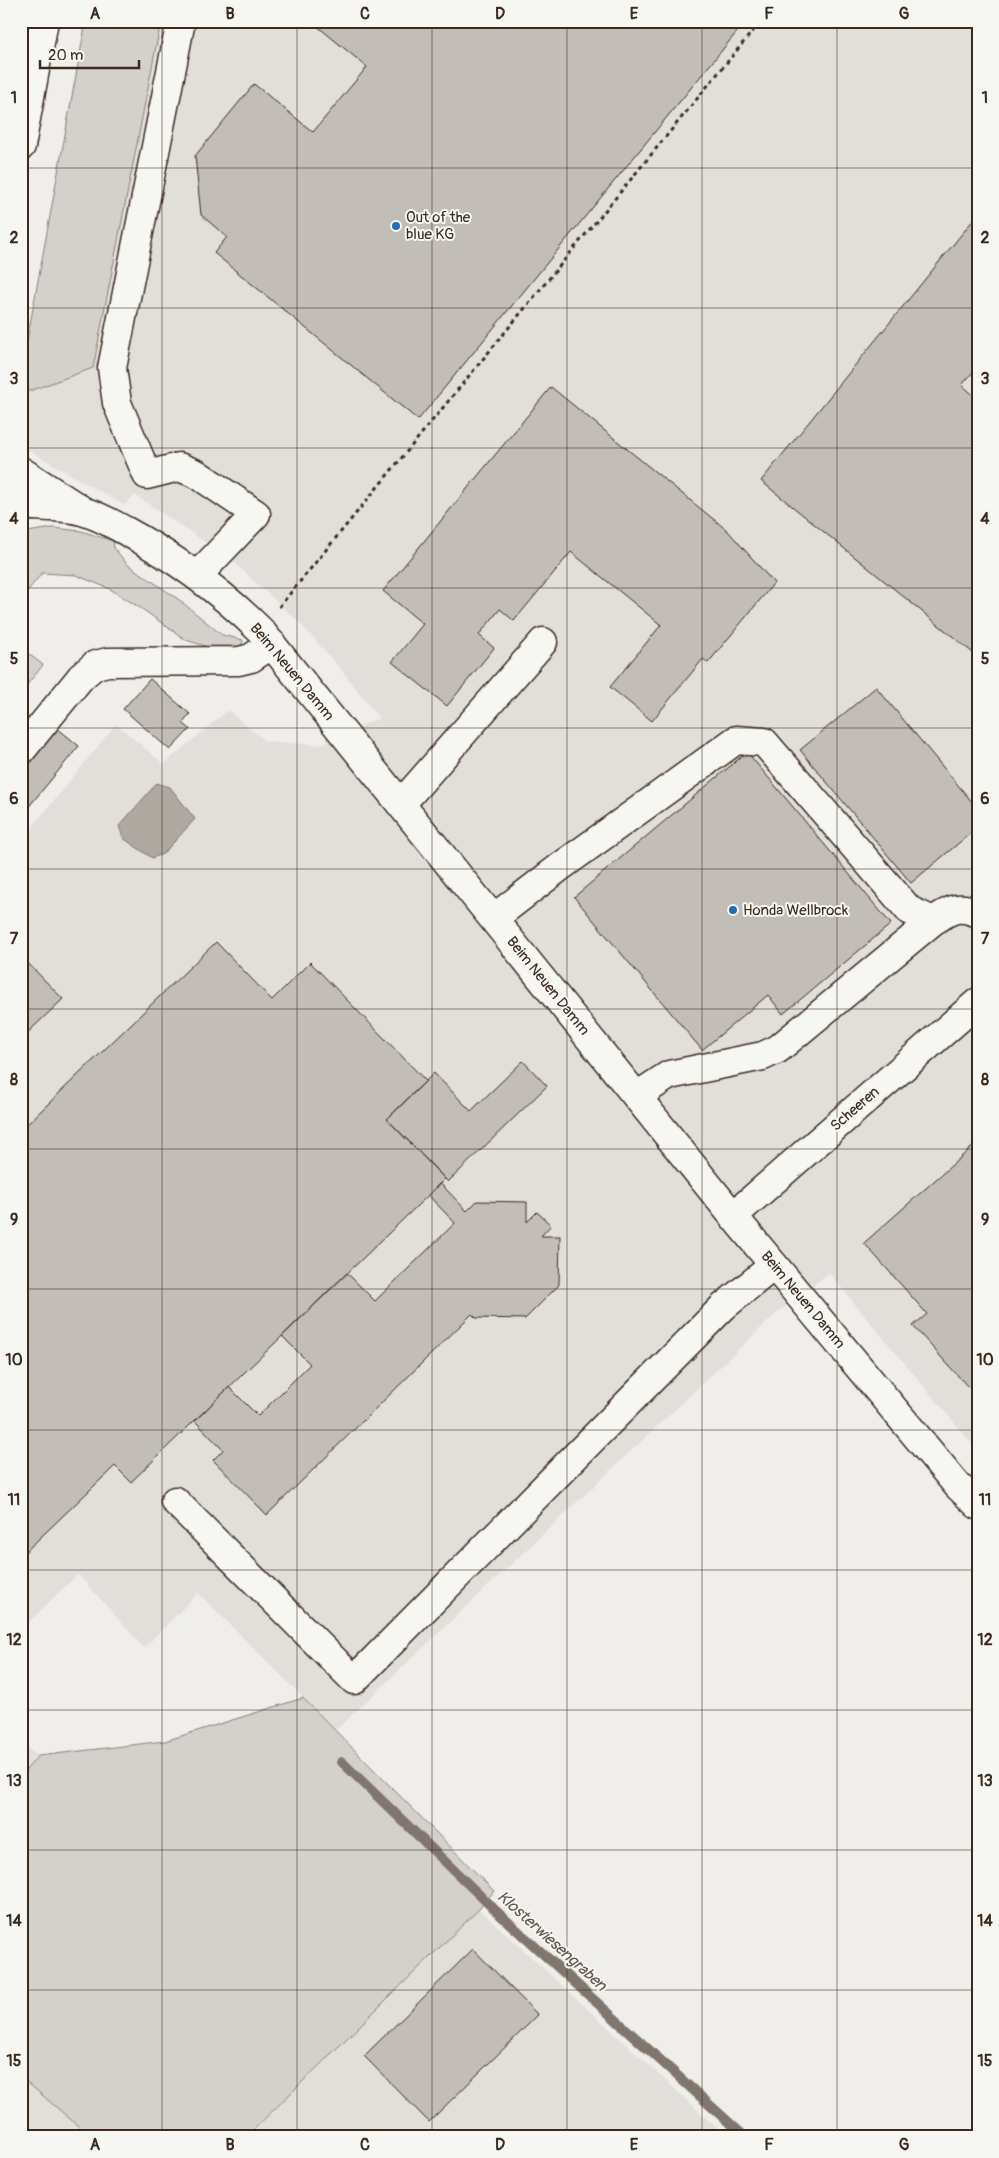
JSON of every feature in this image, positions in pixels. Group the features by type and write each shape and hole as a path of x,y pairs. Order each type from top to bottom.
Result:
{"street":[{"path":"21,146 44,21"},
{"path":"181,21 112,368 117,403 147,474 179,467 197,474 256,514 197,576"},
{"name":"Beim Neuen Damm","path":"21,471 71,509 134,535 197,576 231,602 266,637 774,1266 958,1486 978,1505"},
{"name":"Beim Neuen Damm","path":"21,505 71,509"},
{"path":"21,518 71,509"},
{"path":"21,751 81,677 95,665 108,662 239,661 251,658 266,637"},
{"path":"400,804 543,642"},
{"path":"494,918 560,867 736,740 764,742 909,910 934,921"},
{"path":"637,1096 669,1075 763,1056 778,1049 934,921 954,908 966,908 978,913"},
{"name":"Scheeren","path":"733,1216 978,1002"},
{"path":"175,1501 354,1680 723,1307 774,1266"}],"path":[{"path":"266,637 761,21"}],"shaded area":[{"path":"86,21 161,21 93,368 21,394 21,373"},
{"path":"161,21 978,21 978,1451 829,1273 777,1313 336,1730 198,1593 144,1648 78,1574 21,1630 21,841 116,724 164,764 228,710 265,741 319,745 379,718 339,667 299,622 230,559 135,495 124,505 21,446 21,394 93,368"},
{"path":"53,528 81,531 113,541 114,548 127,564 178,599 222,635 243,640 241,647 238,649 211,648 186,640 110,589 76,575 42,573 21,599 21,533"},
{"path":"21,648 43,665 21,692"},
{"path":"157,783 170,787 195,819 163,854 152,858 123,838 119,826"},
{"path":"303,1698 494,1891 479,1909 246,2137 91,2137 21,2077 21,1776 38,1756 165,1741"},
{"path":"21,1743 38,1756 21,1776"},
{"path":"479,1909 727,2137 246,2137"},
{"path":"21,2078 42,2095 91,2137 21,2137"}],"building":[{"name":"Out of the blue KG","path":"311,21 746,21 418,420 214,253 227,237 201,215 195,156 254,84 313,132 367,67"},
{"path":"978,214 978,366 962,385 978,399 978,657 761,481"},
{"path":"551,387 728,531 774,583 708,663 703,659 652,721 610,687 661,625 571,552 514,621 500,609 479,635 494,648 447,706 392,662 423,624 383,591"},
{"path":"150,679 190,714 183,723 190,729 170,750 123,709"},
{"path":"876,687 978,809 978,827 911,883 800,750"},
{"path":"56,727 79,746 21,816 21,770"},
{"name":"Honda Wellbrock","path":"747,752 891,924 783,1014 768,995 702,1050 574,897"},
{"path":"216,942 272,1000 310,962 426,1081 387,1119 445,1179 131,1482 115,1466 21,1556 21,1130"},
{"path":"21,956 63,999 21,1039"},
{"path":"523,1061 547,1086 448,1182 387,1119 434,1073 471,1111"},
{"path":"978,1142 978,1398 913,1326 927,1314 864,1243"},
{"path":"440,1183 467,1211 477,1201 527,1202 527,1222 537,1212 551,1225 541,1236 560,1236 559,1285 525,1319 476,1318 472,1314 267,1515 213,1460 223,1450 195,1421 229,1387 258,1416 310,1364 282,1336 347,1273 375,1301 455,1223 428,1195"},
{"path":"473,1949 538,2015 429,2122 364,2056"}],"waterway":[{"name":"Klosterwiesengraben","path":"342,1762 496,1911 745,2137"}],"place":[{"name":"Out of the blue KG","path":"396,226"},
{"name":"Honda Wellbrock","path":"733,910"}]}
